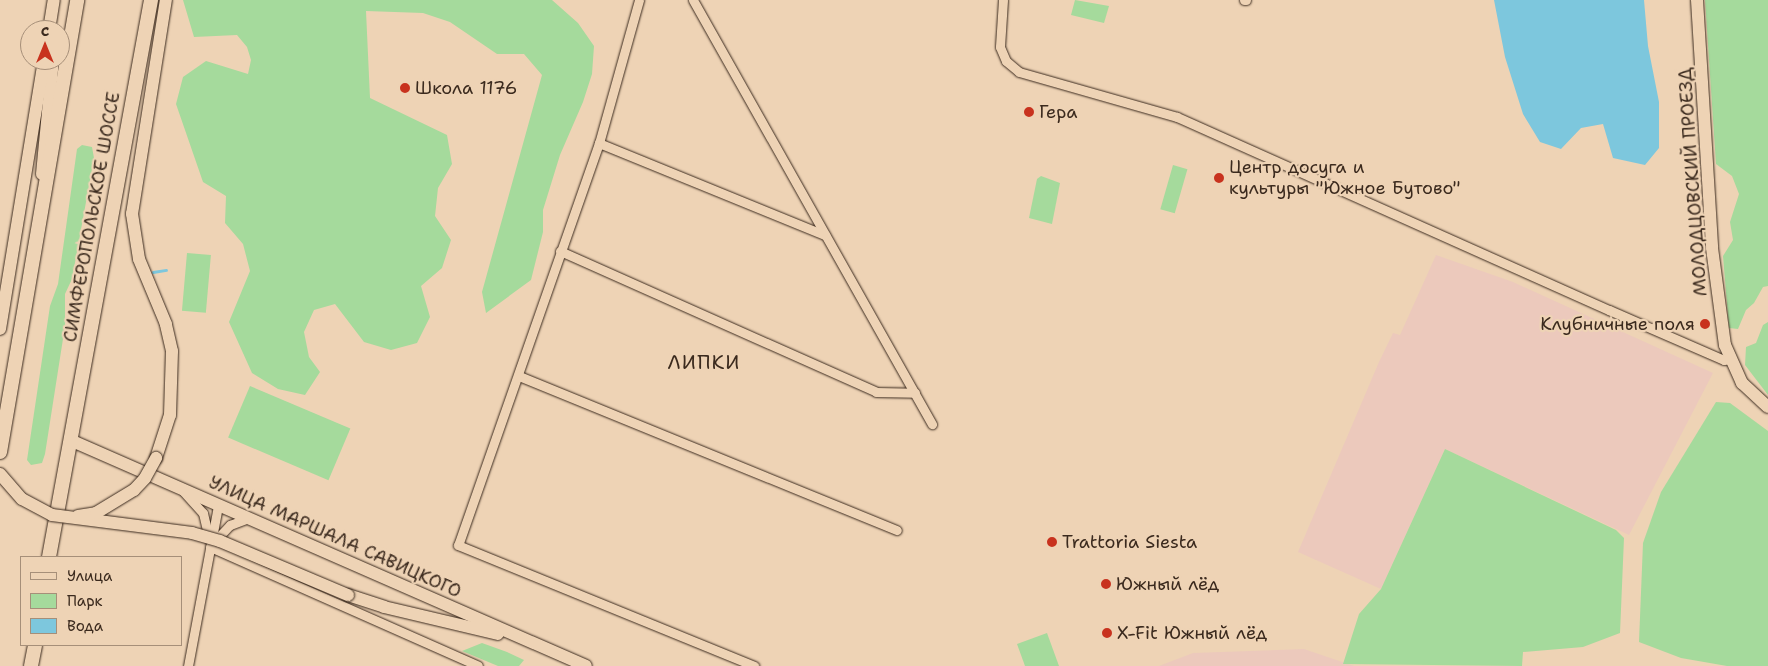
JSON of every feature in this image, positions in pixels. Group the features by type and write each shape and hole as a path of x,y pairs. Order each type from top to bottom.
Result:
{"main road":[{"path":"0,452 36,230 77,0"},
{"name":"СИМФЕРОПОЛЬСКОЕ ШОССЕ","path":"50,556 151,0"},
{"path":"31,666 35,646"}],"street":[{"path":"51,20 54,0"},
{"path":"58,20 61,0"},
{"path":"63,517 96,513 134,490 146,478 156,458 170,415 172,352 166,324 139,259 134,235 133,193 166,0"},
{"path":"639,0 599,143 458,546 754,666"},
{"path":"693,0 932,424"},
{"path":"1003,0 1000,47 1006,61 1019,72 1177,117 1724,360 1730,359"},
{"name":"МОЛОДЦОВСКИЙ ПРОЕЗД","path":"1697,0 1712,248 1730,359 1742,383 1768,408"},
{"path":"0,329 42,70"},
{"path":"36,230 52,70"},
{"path":"599,143 825,235"},
{"path":"560,251 876,392 915,393"},
{"path":"519,376 898,530"},
{"name":"УЛИЦА МАРШАЛА САВИЦКОГО","path":"70,440 586,666"},
{"path":"0,474 22,499 39,510 63,517 192,533 220,541 348,595 384,608 526,640"},
{"path":"180,488 203,514 210,547"},
{"path":"188,666 218,504"},
{"path":"210,547 230,525 248,518"},
{"path":"210,547 478,666"}],"shaded area":[{"path":"1436,255 1513,282 1713,373 1629,535 1445,449 1381,589 1298,552 1379,362 1393,333 1400,335"},
{"path":"1304,649 1354,666 1159,666 1193,653"}],"green space":[{"path":"183,0 552,0 578,23 594,46 592,74 583,102 560,155 543,210 543,232 531,280 486,313 482,292 542,75 524,54 497,54 450,22 423,13 366,11 370,98 447,135 452,164 438,188 435,216 451,240 442,268 421,286 430,317 417,343 391,350 364,342 335,304 314,310 304,332 309,357 320,372 305,395 278,389 252,373 229,322 250,271 243,244 225,223 226,196 203,182 176,104 183,77 206,61 248,74 251,60 247,47 237,35 194,37"},
{"path":"1075,0 1109,6 1104,23 1071,15"},
{"path":"1705,0 1768,0 1768,286 1763,287 1754,303 1746,310 1738,329 1729,328 1723,256 1733,240 1730,222 1739,194 1732,176 1716,164"},
{"path":"82,145 92,147 94,158 72,279 65,294 65,326 45,454 42,463 31,465 27,460 50,306 58,284 77,149"},
{"path":"1173,165 1187,169 1175,213 1160,209"},
{"path":"1041,176 1060,183 1052,224 1029,218 1037,179"},
{"path":"187,253 211,255 206,313 182,311"},
{"path":"1768,322 1768,395 1745,365 1746,347 1756,343 1763,325"},
{"path":"250,386 350,429 328,480 228,438"},
{"path":"1716,402 1730,403 1768,431 1768,666 1727,666 1681,658 1639,642 1643,543 1661,492"},
{"path":"1445,449 1616,530 1624,538 1620,633 1583,647 1523,652 1522,666 1343,664 1359,614 1381,589"},
{"path":"1047,633 1059,666 1025,666 1017,644"},
{"path":"482,643 524,660 519,666 498,666 462,651"}],"water":[{"path":"1494,0 1644,0 1648,46 1659,102 1659,148 1645,165 1613,158 1603,124 1581,128 1561,149 1540,142 1523,114 1505,57"}],"waterway":[{"path":"153,272 166,270"}],"place":[{"name":"Школа 1176","path":"405,88"},
{"name":"Гера","path":"1029,112"},
{"name":"Центр досуга и культуры \"Южное Бутово\"","path":"1219,178"},
{"name":"Клубничные поля","path":"1705,324"},
{"name":"Trattoria Siesta","path":"1052,542"},
{"name":"Южный лёд","path":"1106,584"},
{"name":"X-Fit Южный лёд","path":"1107,633"}],"district":[{"name":"ЛИПКИ","path":"704,362"}]}
